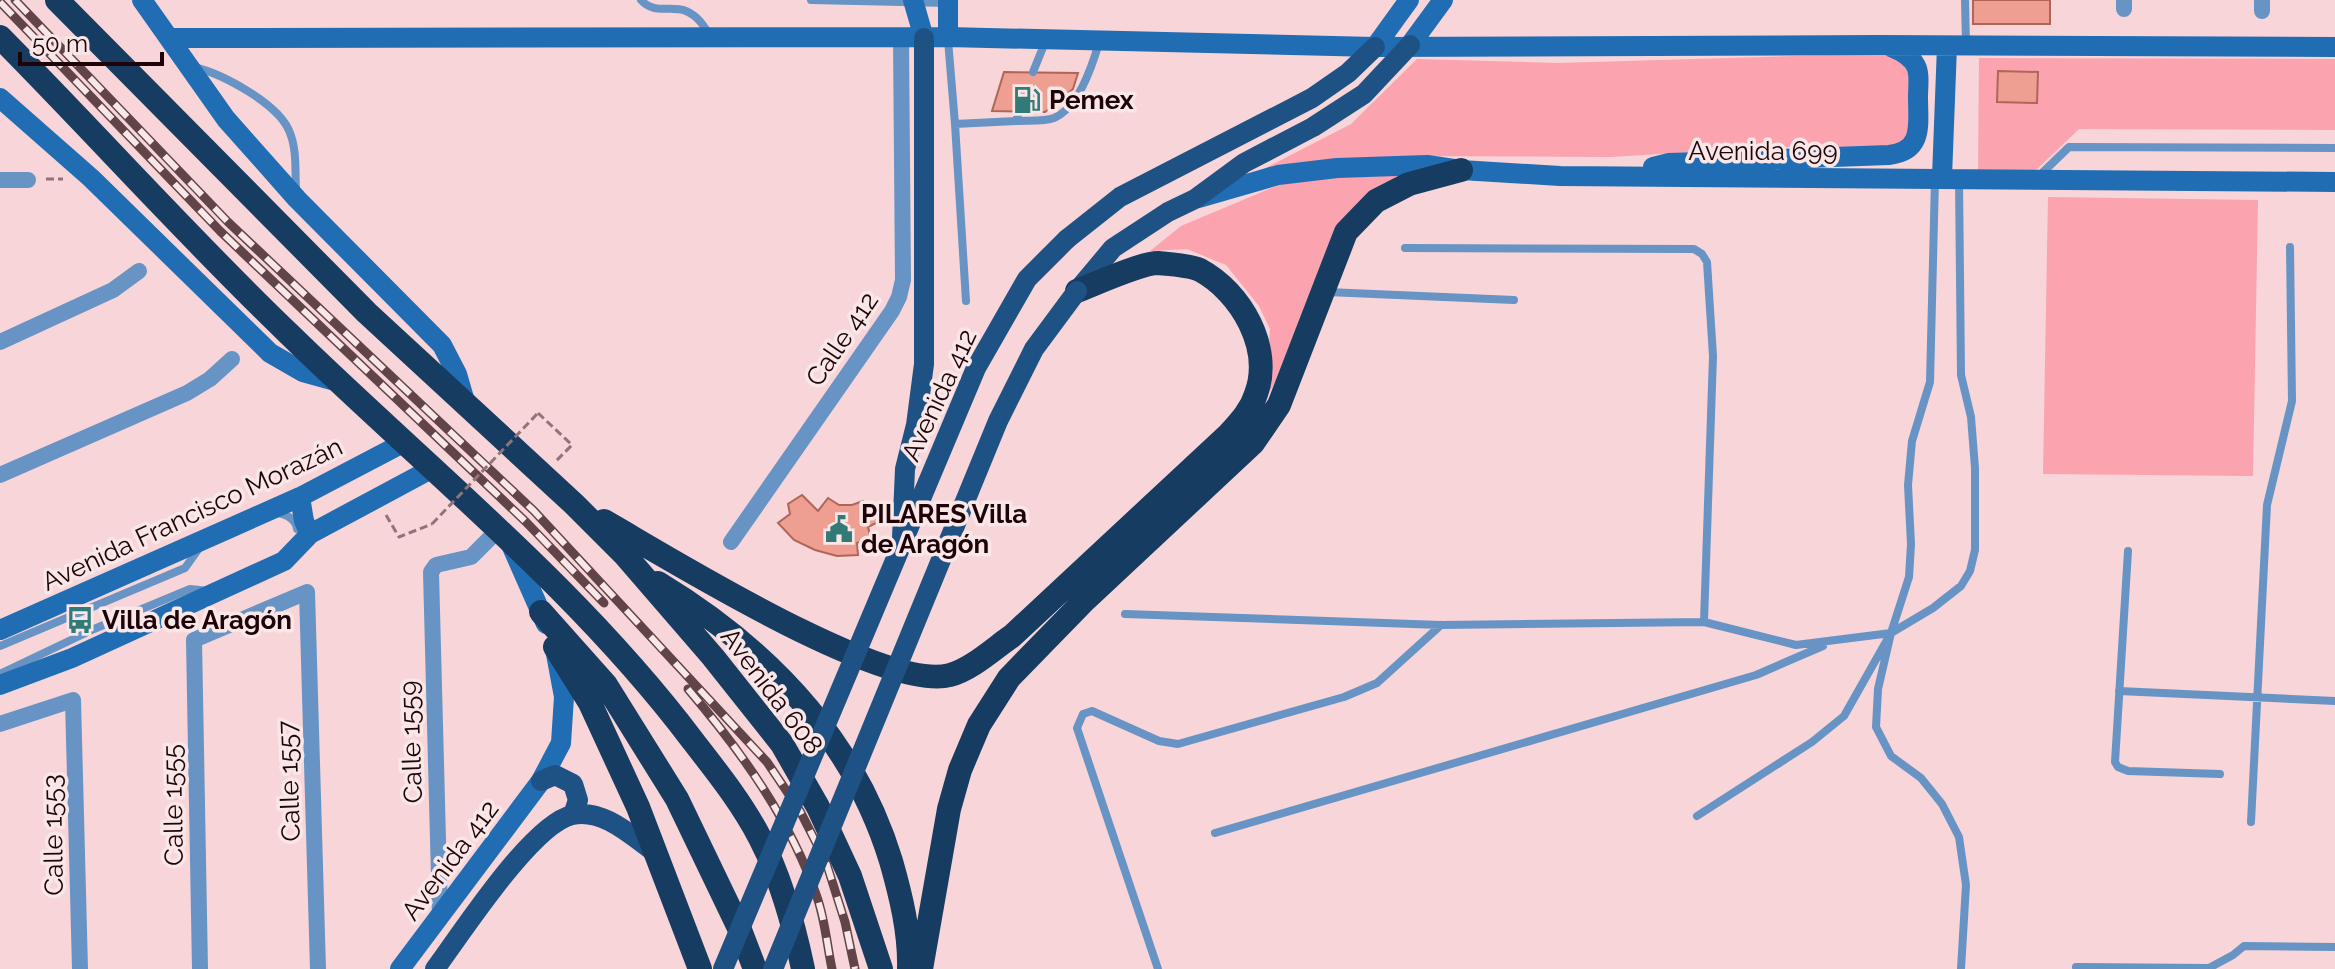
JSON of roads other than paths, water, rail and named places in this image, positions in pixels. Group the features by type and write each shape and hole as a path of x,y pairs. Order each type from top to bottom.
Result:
{"highway":[{"path":"57,0 367,313 574,504 632,563 697,606 748,646 801,698 841,752 872,809 901,895 909,969"},
{"path":"0,37 286,331 587,615 667,706 736,798 762,840 780,886 803,969"},
{"path":"921,969 949,809 960,770 979,725 1009,678 1085,600 1253,443 1279,405 1346,232 1376,201 1409,184 1461,170"},
{"path":"574,504 805,633 863,658 908,672 924,676 950,675 1012,636 1229,434 1247,415 1257,392 1261,364 1255,336 1235,297 1198,269 1155,263 1077,291"},
{"name":"Avenida 608","path":"632,563 782,744 818,807 850,876 881,969"},
{"path":"541,612 606,685 677,799 740,930 755,969"},
{"path":"555,647 590,703 638,807 700,969"}],"main road":[{"path":"902,538 905,469 916,425 924,364 924,38"},
{"path":"773,969 998,421 1034,349 1113,248 1168,212 1195,199 1244,163 1313,127 1364,94 1410,45"},
{"name":"Avenida 412","path":"723,969 976,368 1027,279 1067,239 1120,197 1312,98 1348,73 1375,47"},
{"path":"541,781 555,775 573,784 578,800 573,815"},
{"path":"435,969 526,847 548,827 573,815 596,817 616,824 653,851"}],"street":[{"path":"142,0 226,119 297,199 442,345 457,374 466,405"},
{"path":"1375,47 1409,0"},
{"path":"1410,45 1443,0"},
{"path":"913,1 924,38"},
{"path":"948,1 948,37"},
{"path":"171,38 711,36 948,37 1375,47 2335,47"},
{"name":"Calle 412","path":"731,542 899,297 903,280 901,38"},
{"path":"1618,176 1669,163 1889,155 1907,150 1914,143 1918,129 1918,70 1909,57 1894,48 1877,45"},
{"path":"1946,178 1956,46"},
{"path":"0,98 91,178 270,353 303,372 339,382"},
{"name":"Avenida 699","path":"1195,199 1278,175 1337,168 1427,165 1461,170 1618,176 2335,182"},
{"path":"0,180 28,180"},
{"path":"0,342 113,290 139,271"},
{"path":"0,475 187,393 210,379 232,359"},
{"name":"Avenida Francisco Morazán","path":"0,630 300,497 405,442"},
{"path":"0,685 72,658 284,561 310,534 433,468"},
{"path":"300,497 304,521 310,534"},
{"name":"Calle 1559","path":"440,916 430,577 433,568 441,563 471,557 504,534"},
{"name":"Avenida 412","path":"400,969 541,781 564,732 564,697 555,647 504,534"},
{"name":"Calle 1555","path":"200,969 194,640 307,592"},
{"name":"Calle 1557","path":"307,592 318,969"},
{"name":"Calle 1553","path":"0,724 73,700 80,969"}],"lane":[{"path":"641,0 652,9 685,11 699,20 711,36"},
{"path":"811,0 948,1"},
{"path":"1956,46 1965,0"},
{"path":"948,37 966,301"},
{"path":"1033,72 1046,40"},
{"path":"955,124 1018,116 1054,118 1086,82 1100,41"},
{"path":"191,67 212,71 243,87 284,121 290,132 294,153 297,199"},
{"path":"2036,179 2069,147 2335,148"},
{"path":"1946,178 1930,382 1912,441 1908,485 1909,577 1891,633 1878,689 1876,727 1891,756 1921,778 1942,804 1959,837 1966,885 1961,969"},
{"path":"1125,614 1441,625 1704,622 1796,645 1891,633 1933,608 1961,586 1970,571 1975,550 1975,468 1971,417 1961,375 1946,178"},
{"path":"2251,822 2267,505 2292,401 2290,247"},
{"path":"1405,248 1694,249 1702,254 1707,262 1713,356 1704,622"},
{"path":"1323,292 1514,300"},
{"path":"266,512 287,515 297,524 299,538 284,561"},
{"path":"0,646 185,568 205,540"},
{"path":"2128,551 2115,756 2118,767 2128,771 2220,774"},
{"path":"0,674 94,629 190,589 202,589 214,594"},
{"path":"1158,969 1077,728 1083,714 1092,711 1159,741 1178,744 1344,697 1377,683 1441,625"},
{"path":"1697,816 1812,742 1844,716 1891,633"},
{"path":"1215,833 1756,675 1831,642"},
{"path":"2119,691 2335,701"},
{"path":"2076,967 2209,968 2244,946 2335,947"}],"railway":[{"path":"15,0 228,222 534,511 767,762 800,811 826,862 845,922 855,969"},
{"path":"0,2 220,231 526,522 604,603"},
{"path":"688,689 745,761 793,840 820,906 832,969"}],"place":[{"name":"Pemex","path":"1027,100"},
{"name":"PILARES Villa de Aragón","path":"839,529"},
{"name":"Villa de Aragón","path":"80,620"}]}
